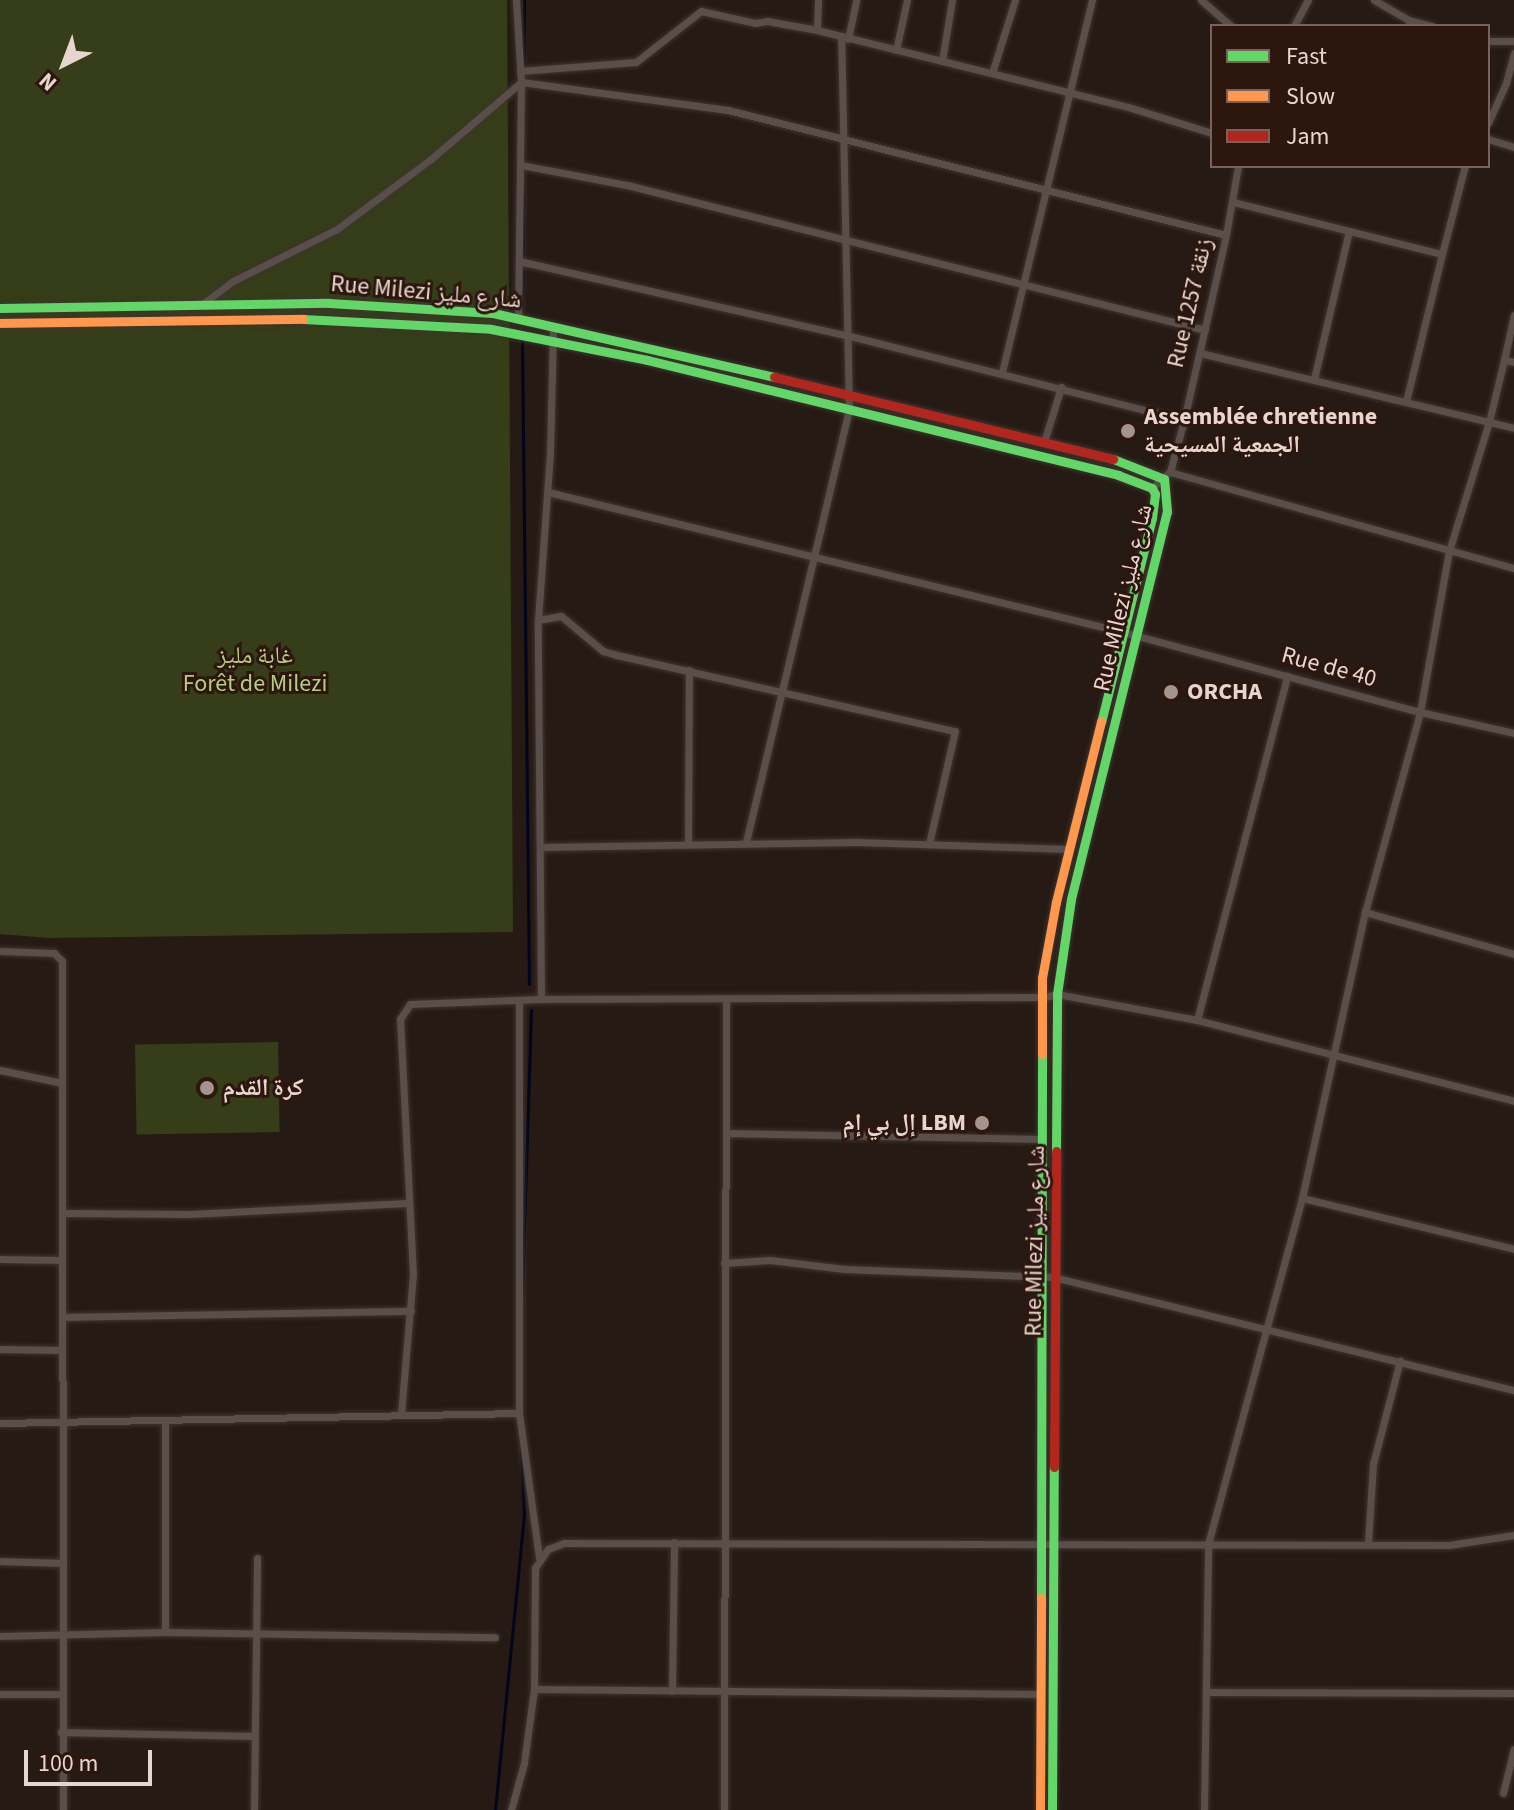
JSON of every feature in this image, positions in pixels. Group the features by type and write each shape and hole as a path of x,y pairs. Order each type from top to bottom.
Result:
{"street":[{"path":"516,0 521,82 518,318"},
{"path":"817,30 818,0"},
{"path":"746,842 851,396 845,38 856,0"},
{"path":"896,50 907,0"},
{"path":"942,61 952,0"},
{"path":"992,73 1015,0"},
{"path":"1002,372 1092,0"},
{"path":"1201,0 1229,24"},
{"path":"1295,24 1308,0"},
{"path":"1374,0 1407,23"},
{"path":"520,71 636,62 701,11 755,23 767,21 817,30 1070,93 1210,132"},
{"path":"1490,41 1514,41"},
{"path":"1490,119 1506,83 1514,53"},
{"path":"201,305 233,281 337,229 431,159 521,82 728,110 1226,235"},
{"path":"1490,140 1514,147"},
{"path":"521,165 627,185 1024,282 1205,330"},
{"name":"Rue 1257 زنقة","path":"1167,475 1200,353 1238,168"},
{"path":"1406,402 1464,168"},
{"path":"1233,202 1442,254"},
{"path":"1314,379 1349,231"},
{"path":"519,261 1002,372 1184,420"},
{"name":"Rue Milezi شارع مليز","path":"0,308 329,303 427,307 518,318 1044,442 1167,475 1167,512 1071,899 1057,994 1052,1810"},
{"path":"1204,1810 1208,1544 1302,1198 1365,912 1420,712 1449,551 1489,422 1514,315"},
{"name":"Rue Milezi شارع مليز","path":"0,323 347,319 431,323 553,339 1118,475 1152,488 1155,494 1152,518 1048,939 1042,997 1039,1139 1040,1810"},
{"path":"541,999 538,620 548,492 553,326"},
{"path":"1200,353 1514,428"},
{"path":"1504,360 1514,362"},
{"path":"1044,442 1061,387"},
{"path":"1152,488 1167,475 1514,568"},
{"name":"Rue de 40","path":"548,492 1123,632 1420,712 1514,733"},
{"path":"538,620 561,616 603,651 955,731 929,844"},
{"path":"688,843 689,670"},
{"path":"1197,1020 1287,676"},
{"path":"540,847 746,842 1069,849"},
{"path":"1365,912 1514,954"},
{"path":"0,951 60,955 63,1810"},
{"path":"401,1414 413,1275 400,1019 410,1004 541,999 1042,997 1057,994 1197,1020 1514,1101"},
{"path":"724,1810 726,999"},
{"path":"519,1000 519,1413 539,1558"},
{"path":"0,1070 62,1083"},
{"path":"728,1133 1039,1139"},
{"path":"1302,1198 1514,1249"},
{"path":"62,1213 190,1214 407,1203"},
{"path":"0,1259 61,1260"},
{"path":"724,1263 770,1260 844,1269 1053,1277 1140,1295 1266,1330 1514,1390"},
{"path":"63,1317 411,1311"},
{"path":"0,1349 62,1350"},
{"path":"1368,1543 1373,1464 1400,1360"},
{"path":"0,1423 519,1413"},
{"path":"165,1420 165,1632"},
{"path":"511,1810 524,1763 534,1689 535,1568 548,1549 564,1543 1449,1545 1514,1535"},
{"path":"672,1691 674,1542"},
{"path":"254,1810 257,1558"},
{"path":"0,1561 62,1563"},
{"path":"0,1636 60,1637 165,1632 495,1637"},
{"path":"534,1689 1041,1694"},
{"path":"1206,1692 1514,1693"},
{"path":"0,1694 61,1694"},
{"path":"61,1732 253,1736"},
{"path":"1503,1793 1514,1749"}],"green space":[{"name":"غابة مليز Forêt de Milezi","path":"0,0 507,0 513,932 49,938 0,934"},
{"name":"كرة القدم","path":"278,1042 280,1132 137,1134 135,1044"}],"waterway":[{"path":"524,0 524,64"},
{"path":"523,195 523,255"},
{"path":"522,310 523,269"},
{"path":"522,341 529,984"},
{"path":"522,1296 531,1010"},
{"path":"495,1810 524,1512 521,1451"}],"traffic: fast":[{"path":"0,308 329,303 493,313 774,377"},
{"path":"303,319 491,329 647,360 1118,475 1152,488 1155,494 1152,518 1101,722"},
{"path":"1056,1151 1057,994 1071,899 1167,512 1164,479 1113,459"},
{"path":"1041,1598 1042,1054"},
{"path":"1052,1810 1054,1467"}],"traffic: slow":[{"path":"0,323 303,319"},
{"path":"1042,1054 1042,978 1056,902 1101,722"},
{"path":"1040,1810 1041,1598"}],"traffic: jam":[{"path":"774,377 1113,459"},
{"path":"1054,1467 1056,1151"}],"place":[{"name":"Assemblée chretienne الجمعية المسيحية","path":"1128,431"},
{"name":"ORCHA","path":"1171,692"},
{"name":"كرة القدم","path":"207,1088"},
{"name":"إل بي إم LBM","path":"982,1123"}]}
